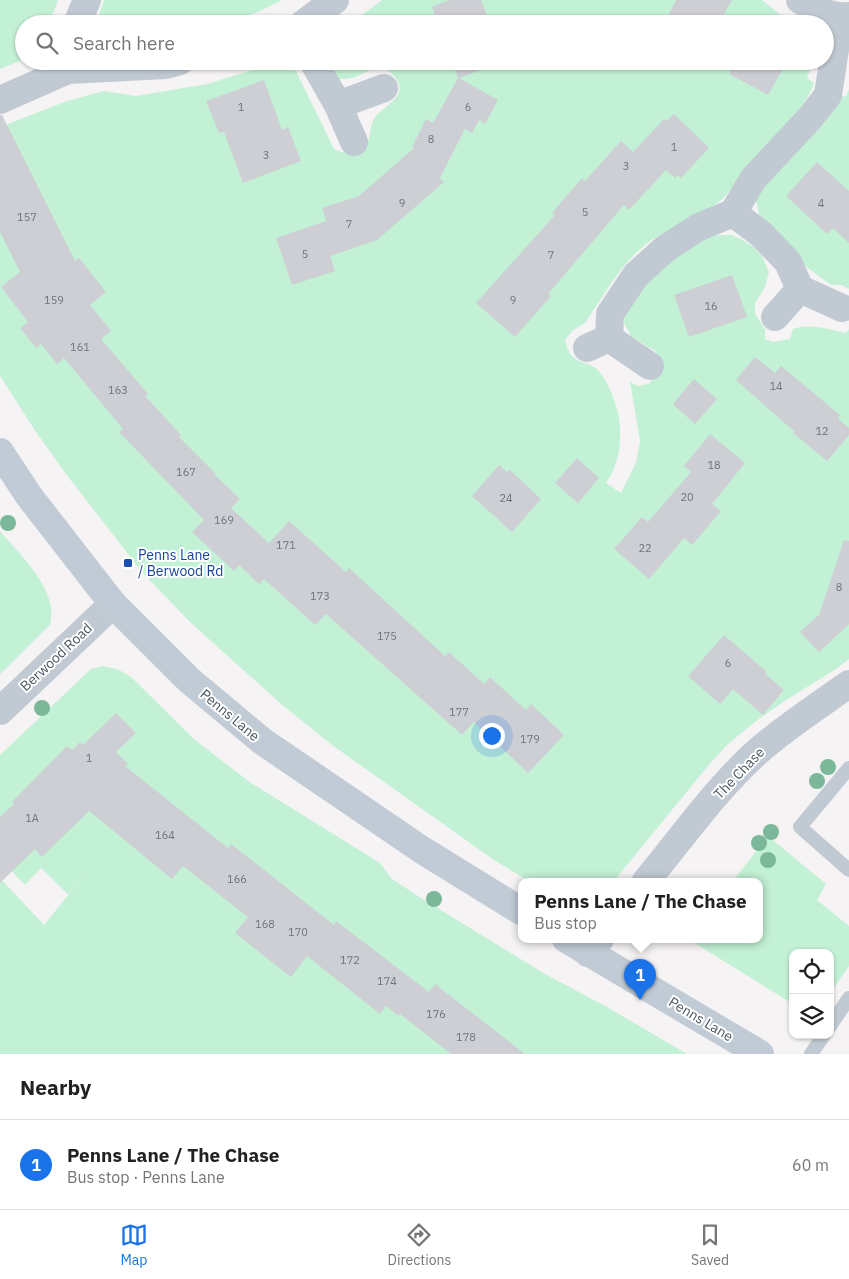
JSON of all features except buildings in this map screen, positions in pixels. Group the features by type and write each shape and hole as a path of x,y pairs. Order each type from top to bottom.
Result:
{"main road":[{"name":"Penns Lane","path":"0,452 29,496 113,604 189,680 262,742 422,850 518,909"},
{"name":"Penns Lane","path":"584,943 760,1054"}],"street":[{"path":"81,15 87,0"},
{"path":"315,15 335,0"},
{"path":"800,0 811,7 845,16 834,67"},
{"path":"0,100 59,70"},
{"path":"319,70 338,105 354,142"},
{"path":"650,366 598,343 610,314 636,275 666,248 699,227 733,213 753,179 812,117 828,95 833,70"},
{"path":"338,105 384,88"},
{"path":"733,213 761,234 788,262 800,290 842,308"},
{"path":"774,317 800,290"},
{"name":"Berwood Road","path":"0,711 113,604"},
{"name":"The Chase","path":"648,878 726,783 757,752 849,684"}],"lane":[{"path":"849,768 800,827 849,870"},
{"path":"834,1020 849,998"},
{"path":"812,1054 821,1039"}],"green space":[{"path":"0,0 58,0 52,15 15,15 15,63 0,69"},
{"path":"104,0 282,0 249,15 99,15"},
{"path":"382,0 762,0 781,15 362,15"},
{"path":"253,70 293,70 296,71 334,149 349,153 359,150 367,143 374,119 398,94 400,88 391,73 386,70 810,70 807,78 814,83 802,106 744,169 724,197 700,215 656,238 636,253 615,277 585,323 573,330 565,340 572,356 596,368 601,374 614,400 620,428 620,443 618,457 606,483 621,493 636,463 640,441 630,382 638,386 648,384 657,375 660,360 655,351 631,336 624,323 625,309 651,271 709,236 731,235 754,247 762,256 769,272 765,287 755,303 755,314 765,329 765,339 773,342 790,339 793,329 800,327 819,327 846,333 849,329 849,659 756,721 727,745 616,878 524,878 494,860 332,745 280,703 190,622 142,572 66,474 0,376 0,127 67,101 104,91 136,96 207,84"},
{"path":"328,70 372,70 352,78 337,79"},
{"path":"849,89 849,289 842,285 831,285 804,265 760,218 756,201 762,185 821,127 830,115 840,95 846,97"},
{"path":"0,531 36,574 44,587 52,612 50,625 0,674"},
{"path":"102,666 117,669 130,676 195,740 251,783 380,863 392,879 545,974 607,1007 687,1054 0,1054 0,878 44,925 81,879 68,894 41,868 25,885 0,859 0,755 91,669"},
{"path":"768,836 826,884 817,900 849,926 849,966 834,987 834,949 789,949 789,1002 694,943 763,943 763,878 735,878"}],"place":[{"name":"Penns Lane / Berwood Rd","path":"128,563"},
{"name":"Penns Lane / The Chase","path":"640,1000"}]}
